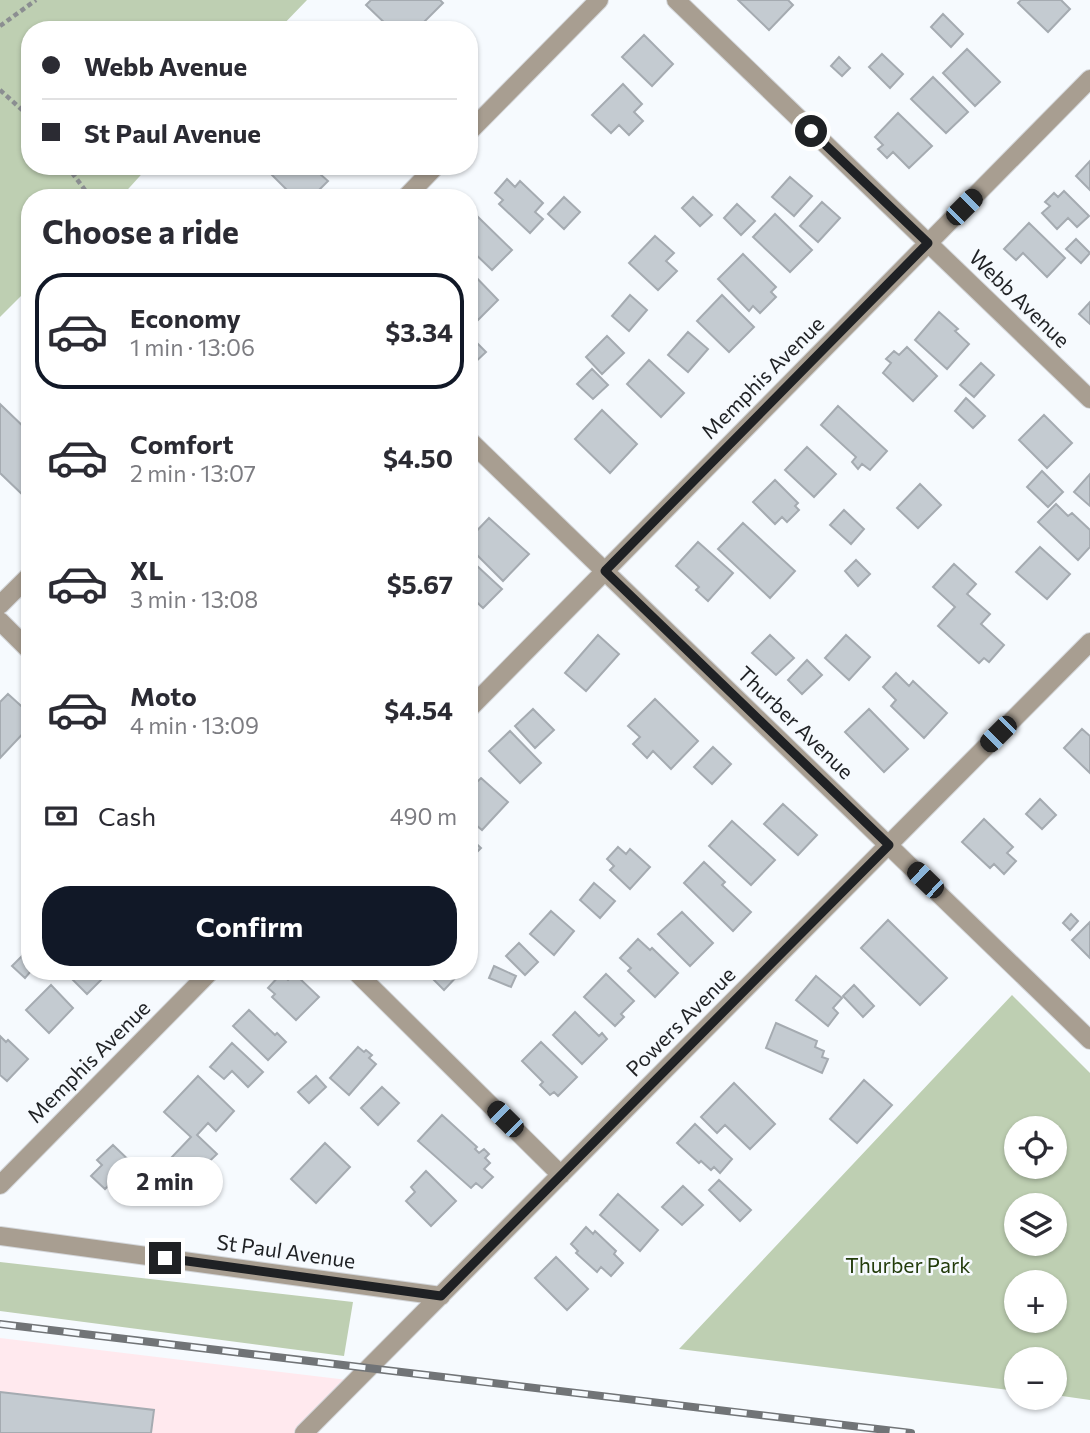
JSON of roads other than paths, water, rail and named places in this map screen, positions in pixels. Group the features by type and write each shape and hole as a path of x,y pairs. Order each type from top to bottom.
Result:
{"street":[{"path":"478,123 599,0"},
{"name":"Webb Avenue","path":"676,0 1090,398"},
{"name":"Memphis Avenue","path":"478,700 1090,79"},
{"path":"414,189 427,175"},
{"name":"Thurber Avenue","path":"478,449 1090,1040"},
{"path":"0,605 21,584"},
{"path":"0,621 21,642"},
{"name":"Powers Avenue","path":"304,1433 1090,642"},
{"name":"Memphis Avenue","path":"0,1185 202,980"},
{"path":"364,980 561,1175"},
{"name":"St Paul Avenue","path":"0,1236 441,1296"}],"railway":[{"path":"0,1324 911,1433"}],"park label":[{"name":"Thurber Park","path":"908,1266"}]}
